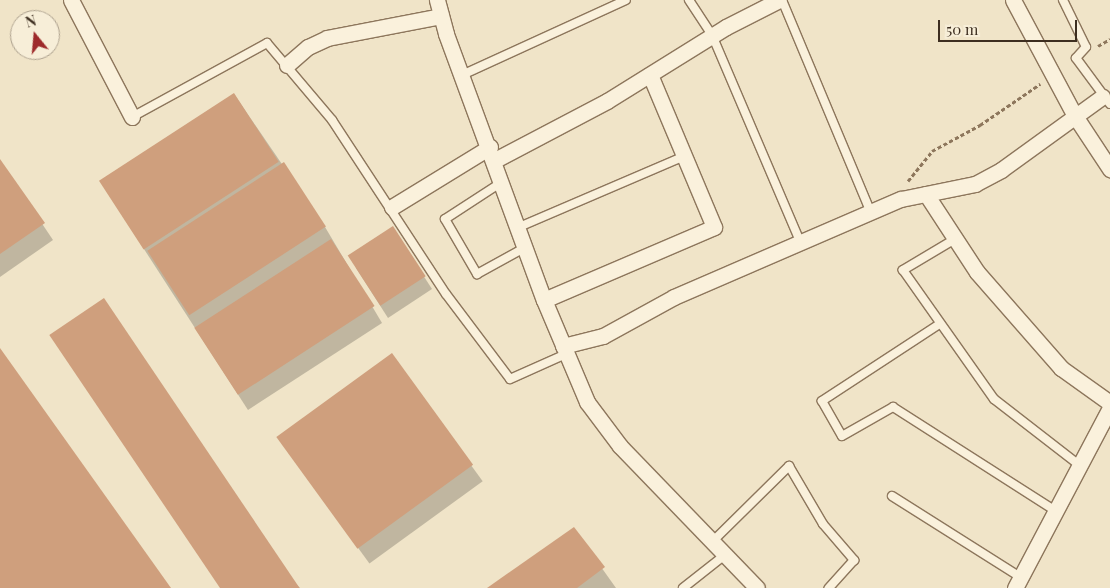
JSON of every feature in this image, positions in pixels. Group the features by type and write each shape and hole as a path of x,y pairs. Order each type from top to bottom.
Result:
{"street":[{"path":"71,0 132,117"},
{"path":"437,0 462,75 493,154 544,300 587,402 602,425 757,588"},
{"path":"392,208 493,154 650,75 759,4 781,0"},
{"path":"1013,0 1076,116 1110,169"},
{"path":"287,65 308,47 327,38 441,16"},
{"path":"544,300 714,227 650,75"},
{"path":"564,350 623,328 674,297 901,199 964,187 993,176 1076,116 1106,101"},
{"path":"926,194 977,272 1061,368 1110,403"},
{"path":"1018,582 1078,464 1110,408"}],"lane":[{"path":"462,75 626,0"},
{"path":"688,0 712,35 800,241"},
{"path":"781,0 870,213"},
{"path":"1063,0 1086,47 1078,52 1077,59 1106,101"},
{"path":"132,117 268,43 332,120 392,208 446,294 510,380 564,350"},
{"path":"519,227 685,156"},
{"path":"503,182 444,219 477,274 526,247"},
{"path":"955,239 903,270 938,325 994,399 1078,464"},
{"path":"938,325 822,401 842,436 893,407 1054,510"},
{"path":"714,541 789,466 823,524 854,560 829,588"},
{"path":"892,496 1018,582"},
{"path":"683,588 726,555"}],"path":[{"path":"1077,59 1110,38"},
{"path":"902,187 932,151 980,124 1054,75"}],"building":[{"path":"234,93 279,162 144,249 99,181"},
{"path":"0,159 45,223 0,254"},
{"path":"284,162 326,227 189,315 147,251"},
{"path":"393,226 426,276 380,306 348,255"},
{"path":"331,239 375,306 238,395 194,328"},
{"path":"104,298 300,588 220,588 49,335"},
{"path":"0,348 171,588 0,588"},
{"path":"392,353 473,465 357,549 276,437"},
{"path":"574,527 605,567 577,588 487,588"}]}
